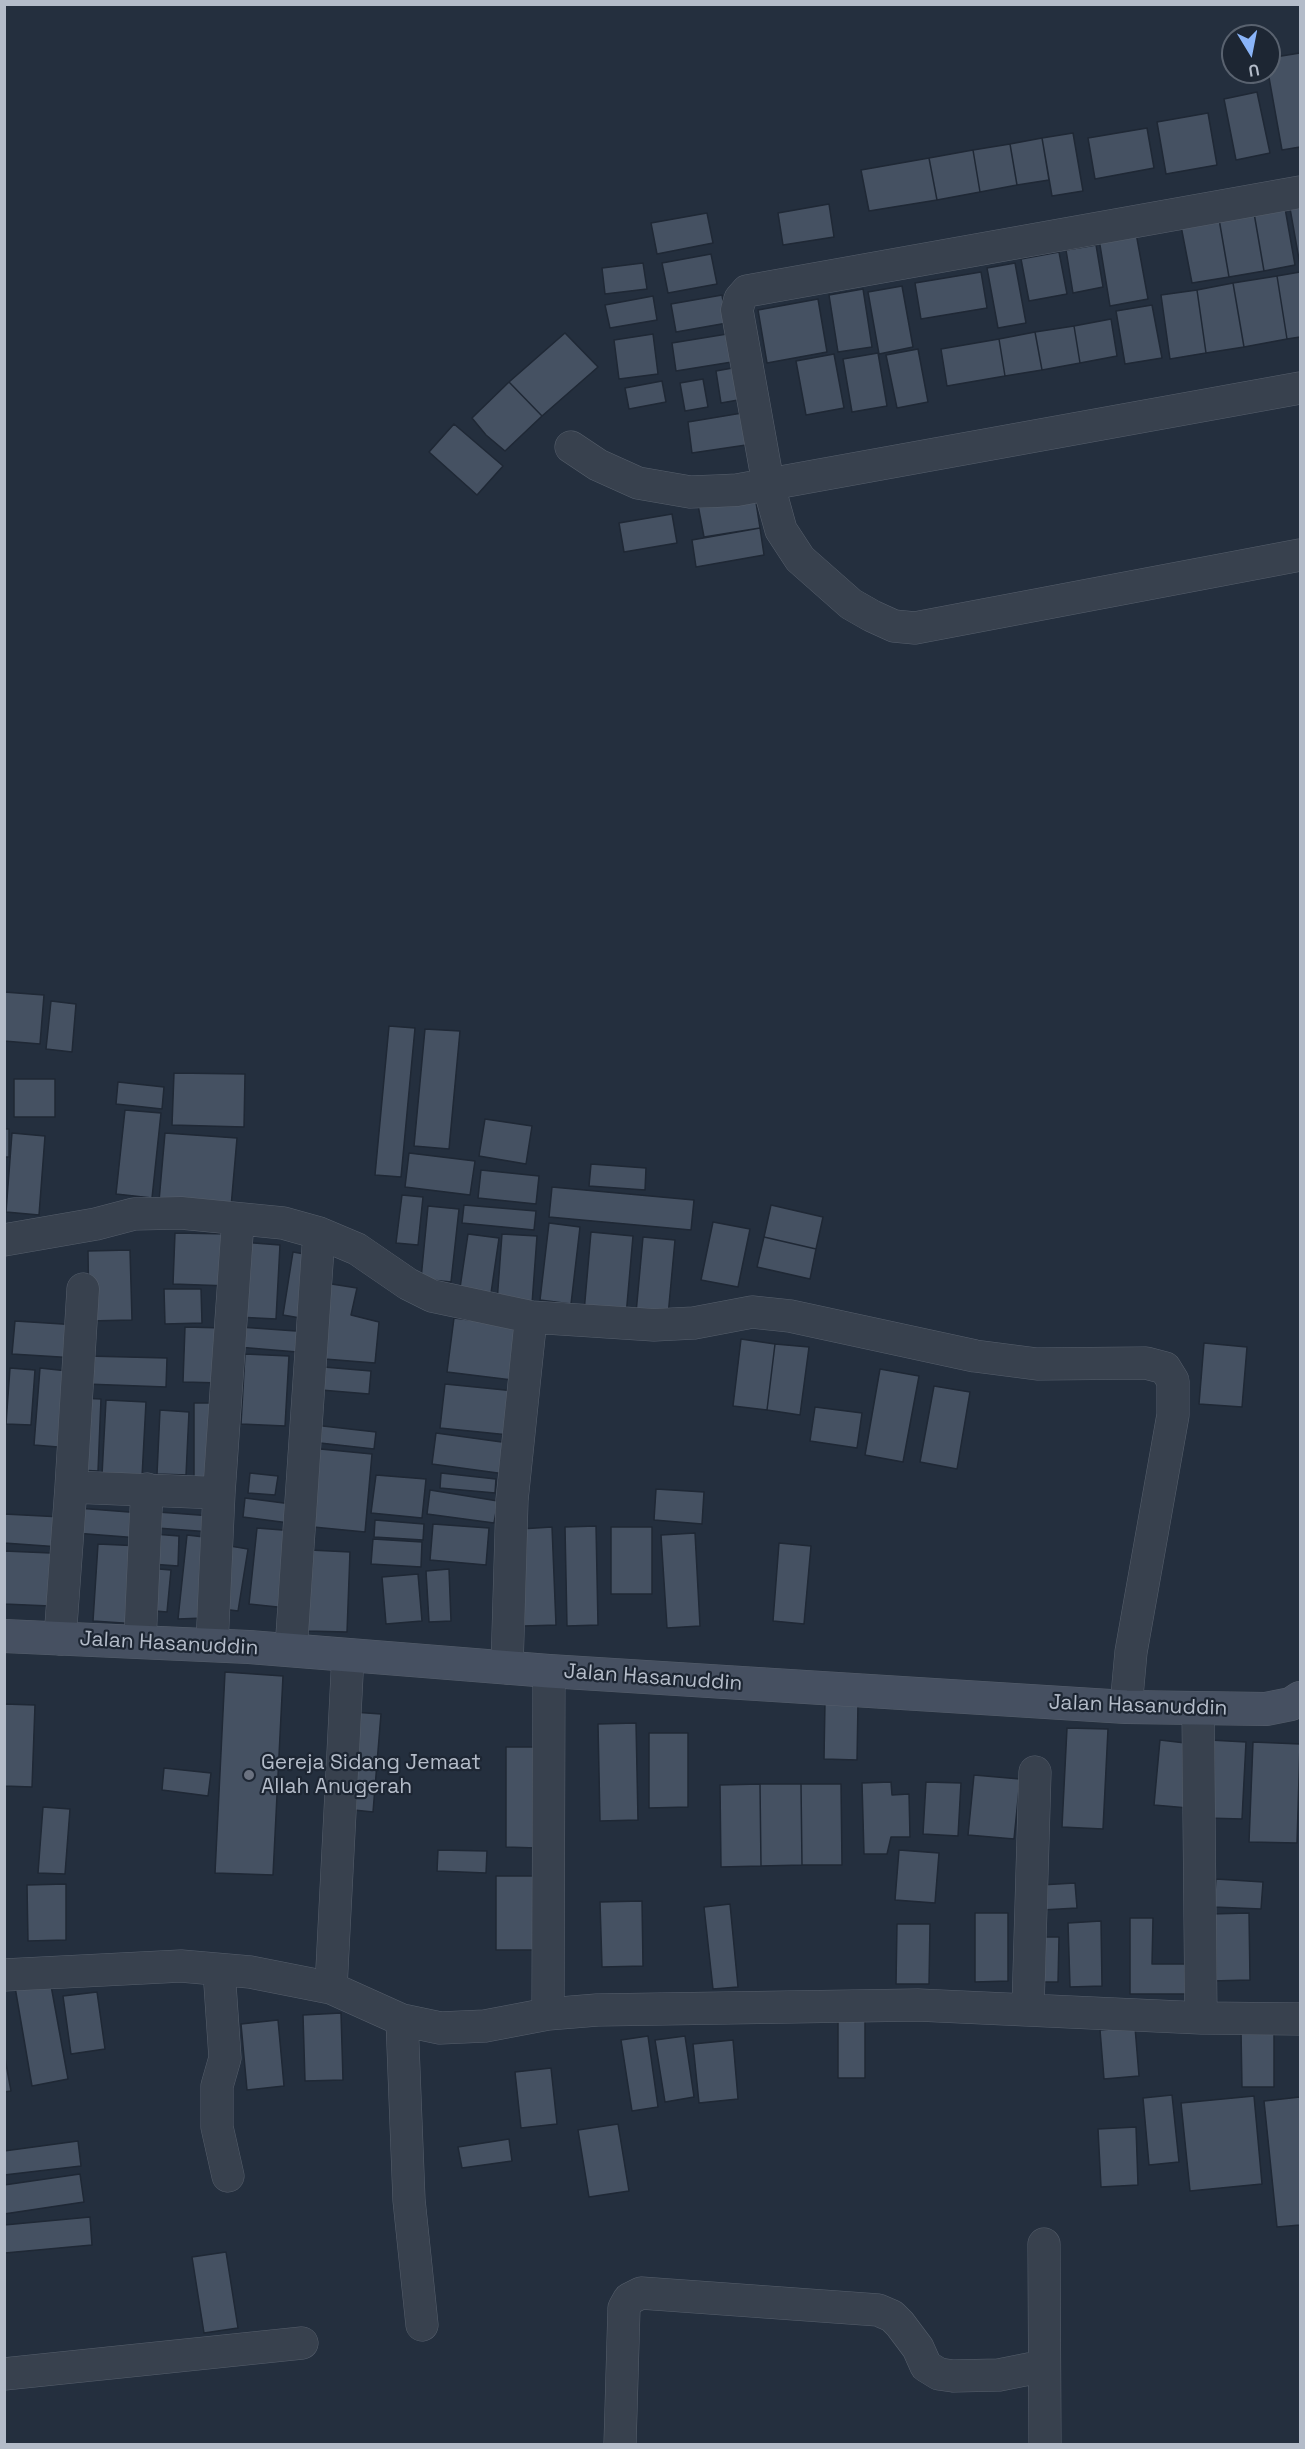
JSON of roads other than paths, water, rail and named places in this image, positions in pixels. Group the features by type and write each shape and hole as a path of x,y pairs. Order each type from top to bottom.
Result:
{"main road":[{"name":"Jalan Hasanuddin","path":"4,1636 212,1645 549,1671 1126,1707 1266,1709 1291,1704 1300,1698"}],"street":[{"path":"1300,192 747,291 740,299 737,310 768,483 781,530 800,559 851,604 894,626 915,628 1300,555"},
{"path":"571,447 598,465 638,483 690,492 717,491 1300,388"},
{"path":"4,1240 96,1224 134,1214 181,1213 283,1223 319,1233 357,1250 408,1284 432,1296 531,1317 654,1324 694,1323 752,1312 790,1316 975,1356 1037,1364 1146,1364 1166,1368 1173,1381 1173,1415 1131,1652 1126,1707"},
{"path":"212,1645 219,1493 238,1220"},
{"path":"291,1650 319,1233"},
{"path":"60,1639 72,1487 83,1289"},
{"path":"507,1668 512,1500 531,1317"},
{"path":"72,1487 219,1493"},
{"path":"140,1642 147,1490"},
{"path":"331,1988 348,1655"},
{"path":"548,2014 549,1671"},
{"path":"1198,1709 1201,2018"},
{"path":"1028,2008 1035,1772"},
{"path":"4,1975 181,1966 250,1972 331,1988 402,2020 440,2028 485,2026 548,2014 597,2010 918,2005 1028,2008 1201,2018 1300,2019"},
{"path":"219,1970 225,2058 217,2086 217,2127 228,2176"},
{"path":"402,2020 409,2200 422,2325"},
{"path":"1044,2244 1045,2445"},
{"path":"620,2445 624,2308 629,2299 641,2294 878,2310 892,2316 900,2324 918,2348 926,2366 939,2374 999,2375 1044,2366"},
{"path":"4,2374 302,2343"}],"place":[{"name":"Gereja Sidang Jemaat Allah Anugerah","path":"249,1775"}]}
